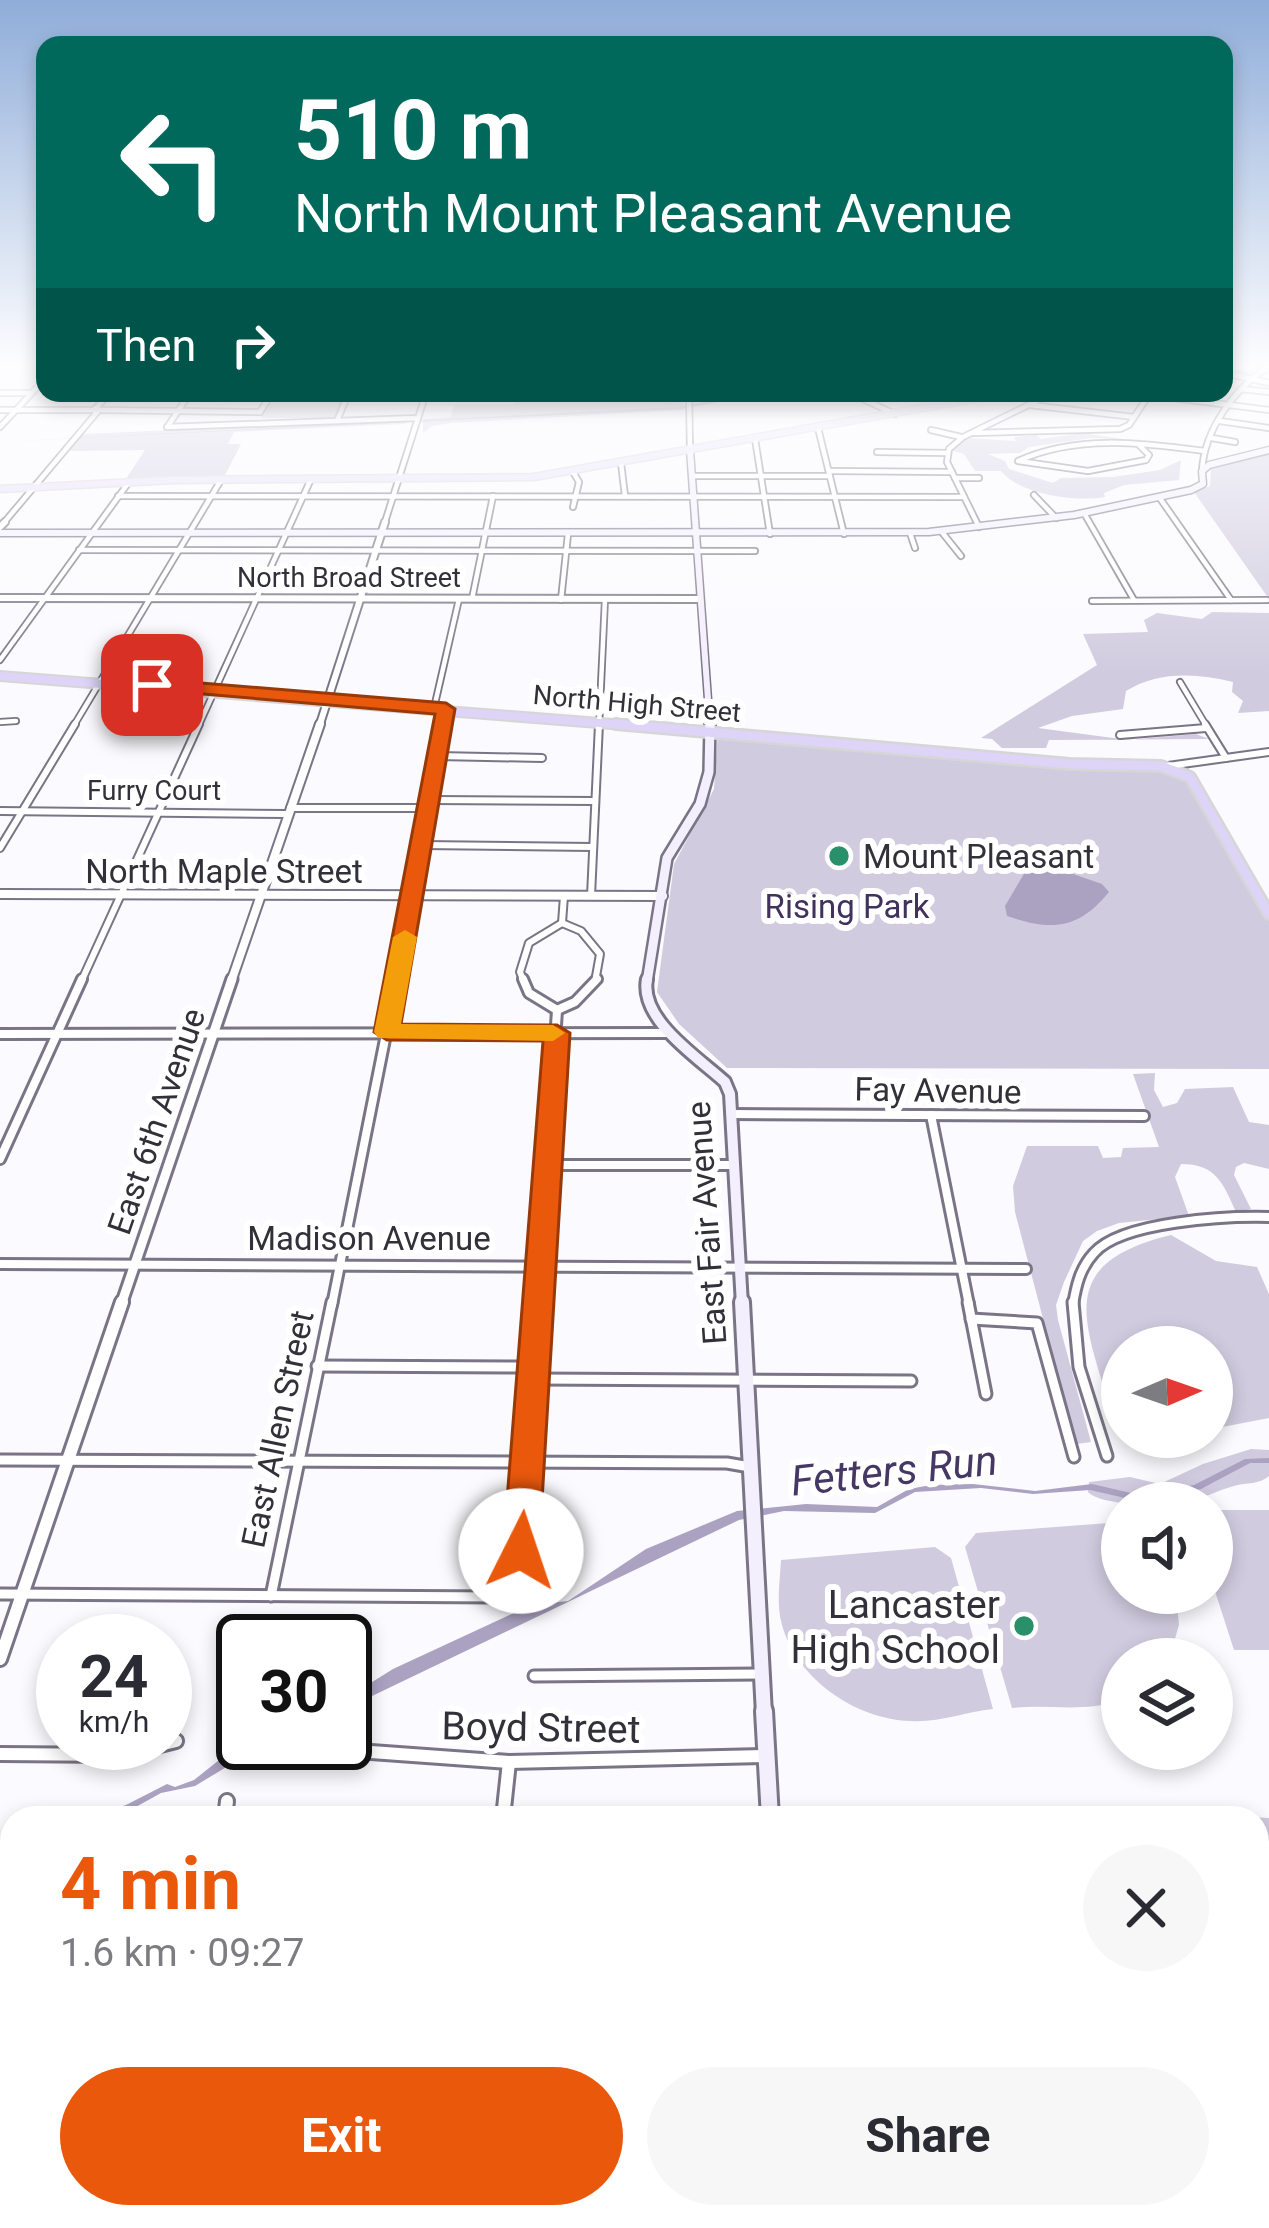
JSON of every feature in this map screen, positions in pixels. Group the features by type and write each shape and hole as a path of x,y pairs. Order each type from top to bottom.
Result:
{"highway":[{"name":"North High Street","path":"0,676 440,708 1070,764 1166,767"},
{"path":"1166,767 1197,784 1269,914"}],"main road":[{"path":"0,489 221,479 488,479 600,467"},
{"name":"East Fair Avenue","path":"691,467 710,731 706,788 670,851 645,991 649,1006 670,1033 727,1084 769,1806"},
{"path":"0,530 910,533 1084,514 1200,488 1202,471 1208,467"}],"street":[{"path":"0,530 50,467"},
{"name":"East 6th Avenue","path":"0,1659 402,467"},
{"path":"625,467 625,496"},
{"path":"760,467 770,534"},
{"path":"828,467 844,534"},
{"path":"952,467 979,526"},
{"path":"1063,467 1093,471 1112,467"},
{"path":"1202,467 1202,471"},
{"path":"573,472 579,480 573,506"},
{"path":"692,476 979,478"},
{"path":"0,848 221,479"},
{"path":"0,1159 311,479"},
{"path":"472,599 486,533 488,479"},
{"path":"0,660 129,482"},
{"path":"1034,494 1056,518"},
{"path":"118,496 964,496"},
{"path":"1160,497 1232,601"},
{"path":"1084,514 1134,601"},
{"path":"941,531 961,556"},
{"path":"561,600 568,533"},
{"path":"910,533 915,548"},
{"path":"79,550 754,550"},
{"name":"North Broad Street","path":"0,598 699,599"},
{"name":"East Allen Street","path":"271,1595 413,896 459,599"},
{"path":"591,896 605,599"},
{"path":"1093,601 1267,600"},
{"path":"1180,682 1226,758"},
{"path":"0,722 16,722"},
{"path":"1120,735 1206,728"},
{"name":"North High Street","path":"1166,767 1269,752"},
{"path":"438,756 542,758"},
{"name":"Furry Court","path":"0,811 287,811 594,801"},
{"path":"422,845 592,848"},
{"name":"North Maple Street","path":"0,894 663,896"},
{"path":"562,923 564,896"},
{"path":"557,1010 589,992 601,972 594,942 562,923"},
{"path":"557,1010 529,993 520,973 530,942 562,923"},
{"path":"0,1594 507,1596 518,1588 557,1010"},
{"path":"0,1034 670,1033"},
{"name":"Fay Avenue","path":"731,1114 1144,1116"},
{"path":"931,1115 986,1394"},
{"path":"547,1165 734,1165"},
{"path":"1101,1434 1071,1324 1072,1300 1084,1267 1106,1241 1123,1234 1234,1216 1269,1216"},
{"name":"Madison Avenue","path":"0,1264 1026,1269"},
{"path":"971,1319 1025,1318 1037,1323 1074,1456"},
{"path":"317,1366 910,1381"},
{"path":"0,1460 727,1463 750,1468"},
{"path":"534,1676 762,1674"},
{"name":"Boyd Street","path":"372,1752 509,1762 766,1756"},
{"path":"0,1754 36,1754"},
{"path":"504,1806 509,1762"},
{"path":"226,1806 227,1801"}],"green space":[{"path":"134,467 229,467 224,477 126,479"},
{"path":"972,467 1008,467 1053,483 1061,478 1113,477 1180,467 1179,480 1124,485 1104,493 1105,497 1080,498 1035,491 1001,471 975,471"},
{"path":"1211,467 1269,467 1269,599 1194,492 1210,486"},
{"path":"1212,612 1269,613 1269,711 1238,713 1243,701 1232,692 1233,682 1178,676 1151,680 1126,691 1123,709 1072,716 1038,728 1124,740 1049,740 1046,748 1002,748 992,739 981,738 1097,665 1083,634 1148,632 1144,620 1157,613 1202,619"},
{"name":"Rising Park","path":"718,731 1146,766 1185,762 1269,916 1269,1069 727,1068 679,1024 657,992 674,864 714,789"},
{"path":"1196,734 1209,739 1134,739"},
{"path":"1155,1073 1154,1090 1163,1107 1177,1103 1185,1089 1233,1087 1249,1122 1269,1125 1269,1169 1244,1163 1236,1167 1234,1175 1251,1209 1236,1212 1210,1172 1181,1164 1175,1177 1189,1216 1119,1223 1083,1241 1056,1305 1091,1442 1076,1444 1015,1212 1013,1186 1027,1146 1098,1146 1103,1158 1121,1157 1123,1148 1159,1147 1133,1074"},
{"path":"1171,1235 1216,1261 1257,1267 1269,1294 1269,1418 1233,1425 1233,1326 1101,1326 1101,1379 1088,1330 1092,1283 1106,1264 1132,1248"},
{"path":"1269,1450 1269,1476 1233,1486 1233,1482 1164,1482 1203,1464 1233,1458"},
{"path":"1130,1477 1151,1482 1101,1482 1101,1498 1088,1492 1089,1482"},
{"path":"1233,1510 1269,1510 1269,1650 1234,1650 1222,1614 1233,1614"},
{"path":"1101,1524 1101,1614 1178,1614 1175,1638 1101,1638 1101,1705 1012,1708 965,1547 976,1533"},
{"path":"935,1547 951,1558 993,1709 910,1721 889,1719 849,1704 815,1679 790,1645 779,1609 781,1560"}],"shaded area":[{"path":"1044,864 1102,884 1109,892 1086,914 1063,924 1037,924 1007,916 1005,906 1028,867"},
{"path":"1269,1458 1269,1463 1250,1463 1214,1482 1200,1482 1245,1459"},
{"path":"931,1485 1035,1491 1101,1486 1101,1492 1033,1494 981,1488 915,1492 875,1513 784,1511 739,1520 372,1696 372,1682 393,1669 531,1605 568,1601 646,1549 737,1511 806,1504 877,1507 909,1489"},
{"path":"216,1762 216,1770 221,1770 195,1786 161,1793 138,1806 123,1806 167,1784 175,1787 194,1780"}],"slow traffic":[{"path":"405,937 387,1032 553,1033"}],"place":[{"name":"Mount Pleasant","path":"839,856"},
{"name":"Lancaster High School","path":"1024,1626"}],"route":[{"path":"152,685 446,709 387,1032 557,1033 521,1551"}],"water label":[{"name":"Fetters Run","path":"894,1470"}]}
